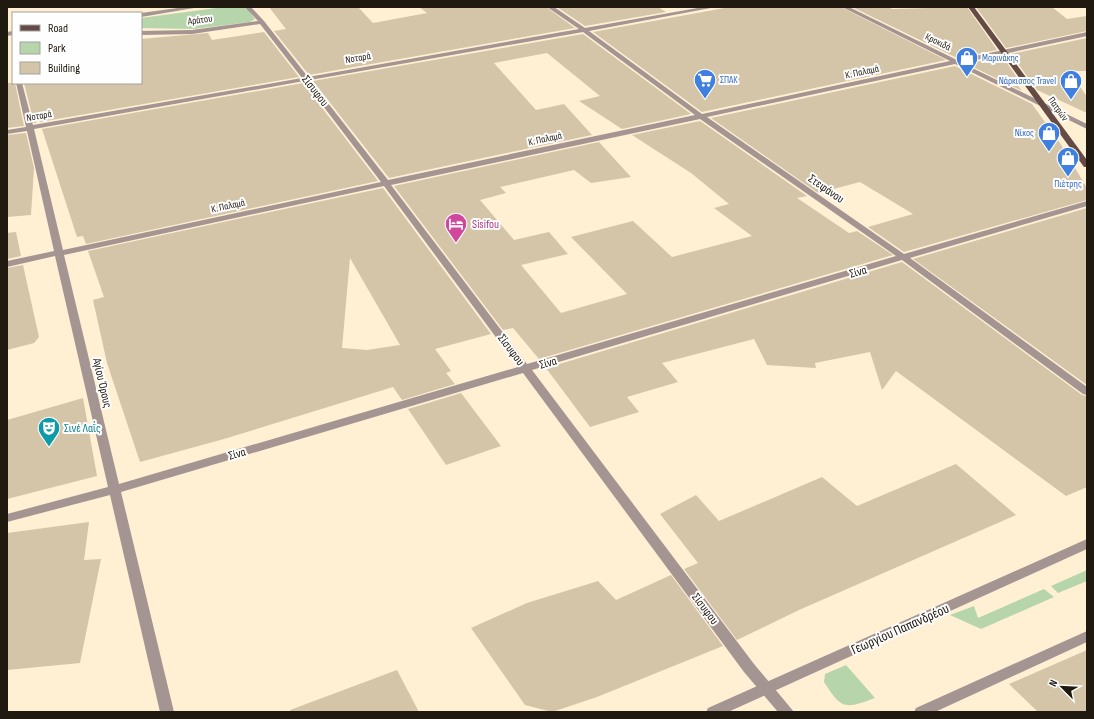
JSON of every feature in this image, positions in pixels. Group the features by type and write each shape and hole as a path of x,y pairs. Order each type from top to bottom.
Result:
{"main road":[{"name":"Πατρών","path":"971,7 1087,165"}],"street":[{"name":"Αράτου","path":"142,15 197,7"},
{"name":"Σίσυφου","path":"248,7 262,22 386,183 766,689 787,712"},
{"name":"Στεφάνου","path":"550,7 583,29 700,116 904,258 1087,392"},
{"path":"674,7 682,12"},
{"name":"Νοταρά","path":"7,132 305,78 713,7"},
{"name":"Κροκιδά","path":"845,7 1087,127"},
{"name":"Αράτου","path":"142,33 192,32 262,22"},
{"name":"Κ. Παλαμά","path":"7,264 1087,34"},
{"name":"Αγίου Όρους","path":"19,84 113,490 167,712"},
{"name":"Σίνα","path":"7,518 113,490 1087,203"},
{"name":"Γεωργίου Παπανδρέου","path":"713,712 1087,544"},
{"path":"921,712 1087,636"}],"green space":[{"path":"224,7 247,7 255,19 250,22 194,29 142,28 142,18"},
{"path":"1087,570 1087,581 1058,593 1051,586"},
{"path":"1044,589 1054,597 981,629 950,615 974,606 978,618"},
{"path":"846,665 875,698 857,704 845,705 835,698 824,682 825,674"}],"building":[{"path":"269,7 358,7 373,23 427,13 419,7 546,7 575,28 309,75 274,31 286,29"},
{"path":"557,7 658,7 666,12 585,26"},
{"path":"730,7 841,7 946,60 702,112 593,32"},
{"path":"852,7 889,7 892,9 967,7 997,50 957,58"},
{"path":"976,7 1052,7 1067,19 1087,16 1087,31 1006,48"},
{"path":"264,32 299,77 40,122 37,114 36,123 34,123 24,84 142,84 142,39 208,33 212,40"},
{"path":"583,34 691,114 622,129 579,101 600,96 547,53 494,63 536,110 564,104 592,135 389,178 313,81"},
{"path":"1087,38 1087,71 1070,71 1087,97 1087,113 1037,90 1011,54"},
{"path":"1002,56 1020,82 1012,78 1022,91 967,64"},
{"path":"955,66 1032,104 1060,143 1087,188 1087,200 904,252 868,227 913,214 860,182 818,193 711,118"},
{"path":"7,83 12,83 15,84 24,126 7,128"},
{"path":"303,83 378,181 86,244 83,236 77,237 42,129"},
{"path":"700,121 807,196 797,198 849,233 857,231 893,255 539,359 513,328 503,330 394,186 599,142 631,177 591,183 574,170 500,187 506,193 480,200 514,240 549,232 568,254 521,265 561,313 627,294 571,237 633,221 672,257 752,236 714,208 729,204 691,173 632,135"},
{"path":"26,133 34,168 31,215 7,217 7,135"},
{"path":"383,188 491,334 435,349 451,371 446,373 455,384 402,400 393,387 224,439 140,462 107,363 93,300 104,297 88,251","holes":["350,258 400,345 367,350 342,348"]},
{"path":"1087,208 1087,385 913,259"},
{"path":"16,232 21,256 7,259 7,233"},
{"path":"902,262 1082,395 1087,396 1087,487 1066,496 896,371 882,390 870,352 815,363 816,368 767,365 754,339 662,363 678,382 627,397 639,412 590,427 546,368"},
{"path":"23,265 39,337 34,343 7,350 7,268"},
{"path":"461,393 501,446 446,465 408,409"},
{"name":"Σινέ Λαΐς","path":"83,398 97,476 7,499 7,420"},
{"path":"956,464 1016,515 799,610 737,640 684,569 698,563 660,514 696,495 719,521 822,477 857,506"},
{"path":"89,522 84,560 101,559 80,663 7,670 7,533"},
{"path":"671,575 723,646 597,697 552,712 525,705 471,628 527,603 598,581 616,600"},
{"path":"1087,650 1087,712 1038,712 1009,684"},
{"path":"397,670 419,712 291,712 290,710"}],"place":[{"name":"Μαρινάκης","path":"967,78"},
{"name":"ΣΠΑΚ","path":"705,100"},
{"name":"Νάρκισσος Travel","path":"1071,100"},
{"name":"Νίκος","path":"1049,152"},
{"name":"Πιέτρης","path":"1068,178"},
{"name":"Sisifou","path":"456,244"},
{"name":"Σινέ Λαΐς","path":"49,448"}]}
